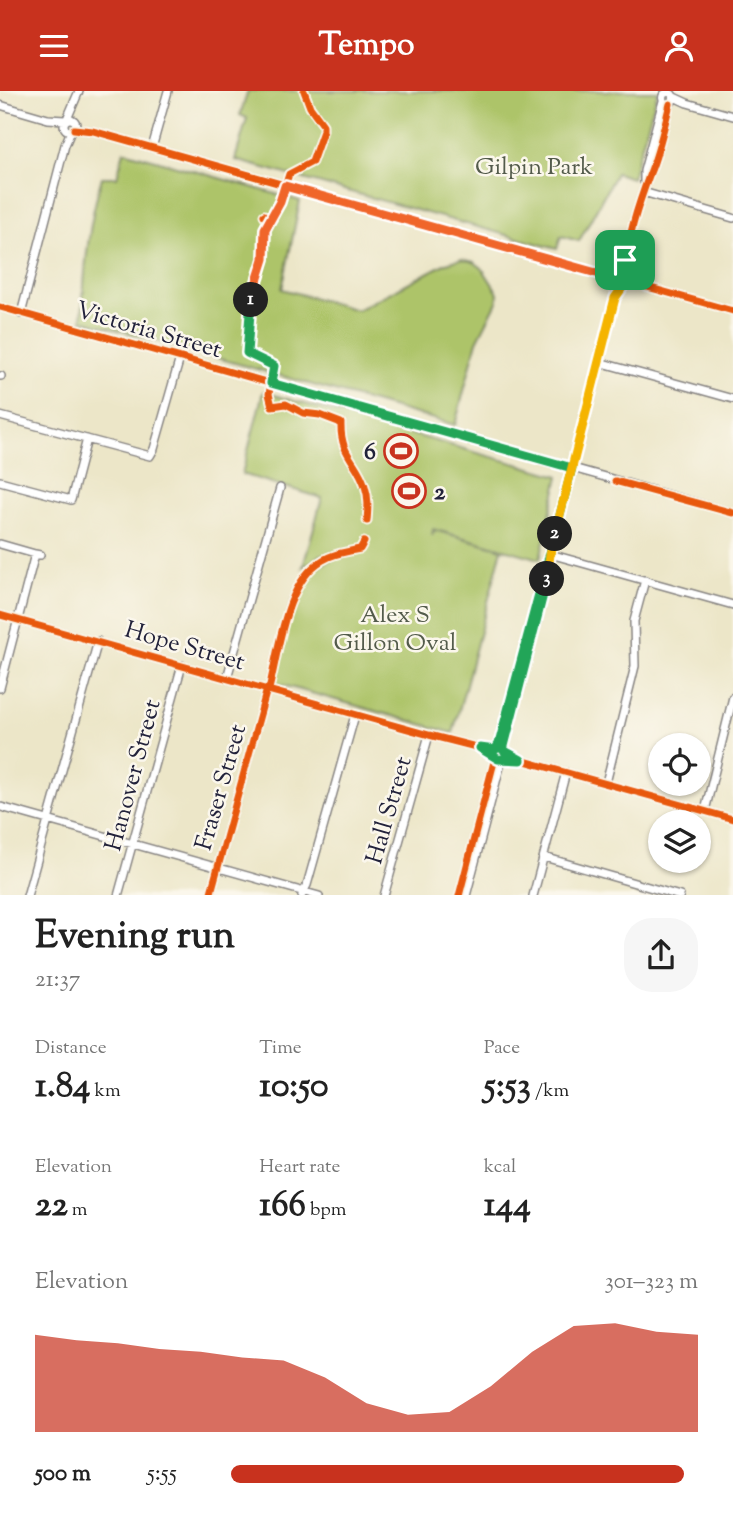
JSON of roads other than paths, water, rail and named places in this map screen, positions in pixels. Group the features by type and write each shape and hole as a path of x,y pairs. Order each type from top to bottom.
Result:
{"street":[{"path":"21,313 79,91"},
{"path":"152,148 168,91"},
{"path":"459,895 537,622 549,571 550,554 669,97 733,116"},
{"path":"0,105 733,311"},
{"path":"643,189 733,218"},
{"name":"Victoria Street","path":"0,307 733,513"},
{"path":"0,416 143,455 152,455 180,358"},
{"path":"599,362 733,399"},
{"path":"0,481 71,500 87,439"},
{"path":"227,678 280,488"},
{"path":"0,544 38,555 0,688"},
{"path":"550,554 733,605"},
{"path":"606,783 635,666 634,626 645,580"},
{"name":"Hope Street","path":"0,615 701,810"},
{"path":"27,895 98,641"},
{"name":"Hanover Street","path":"118,895 182,665"},
{"name":"Fraser Street","path":"210,895 267,688"},
{"path":"705,810 733,697"},
{"path":"303,893 355,715"},
{"name":"Hall Street","path":"384,895 429,735"},
{"path":"466,895 499,754"},
{"path":"533,895 566,772"},
{"path":"1,807 303,893 319,895"},
{"name":"Hope Street","path":"711,813 733,819"},
{"path":"544,857 680,895"}],"place":[{"name":"6","path":"401,451"},
{"name":"2","path":"409,491"}],"park label":[{"name":"Gilpin Park","path":"534,166"},
{"name":"Alex S Gillon Oval","path":"395,628"}]}
